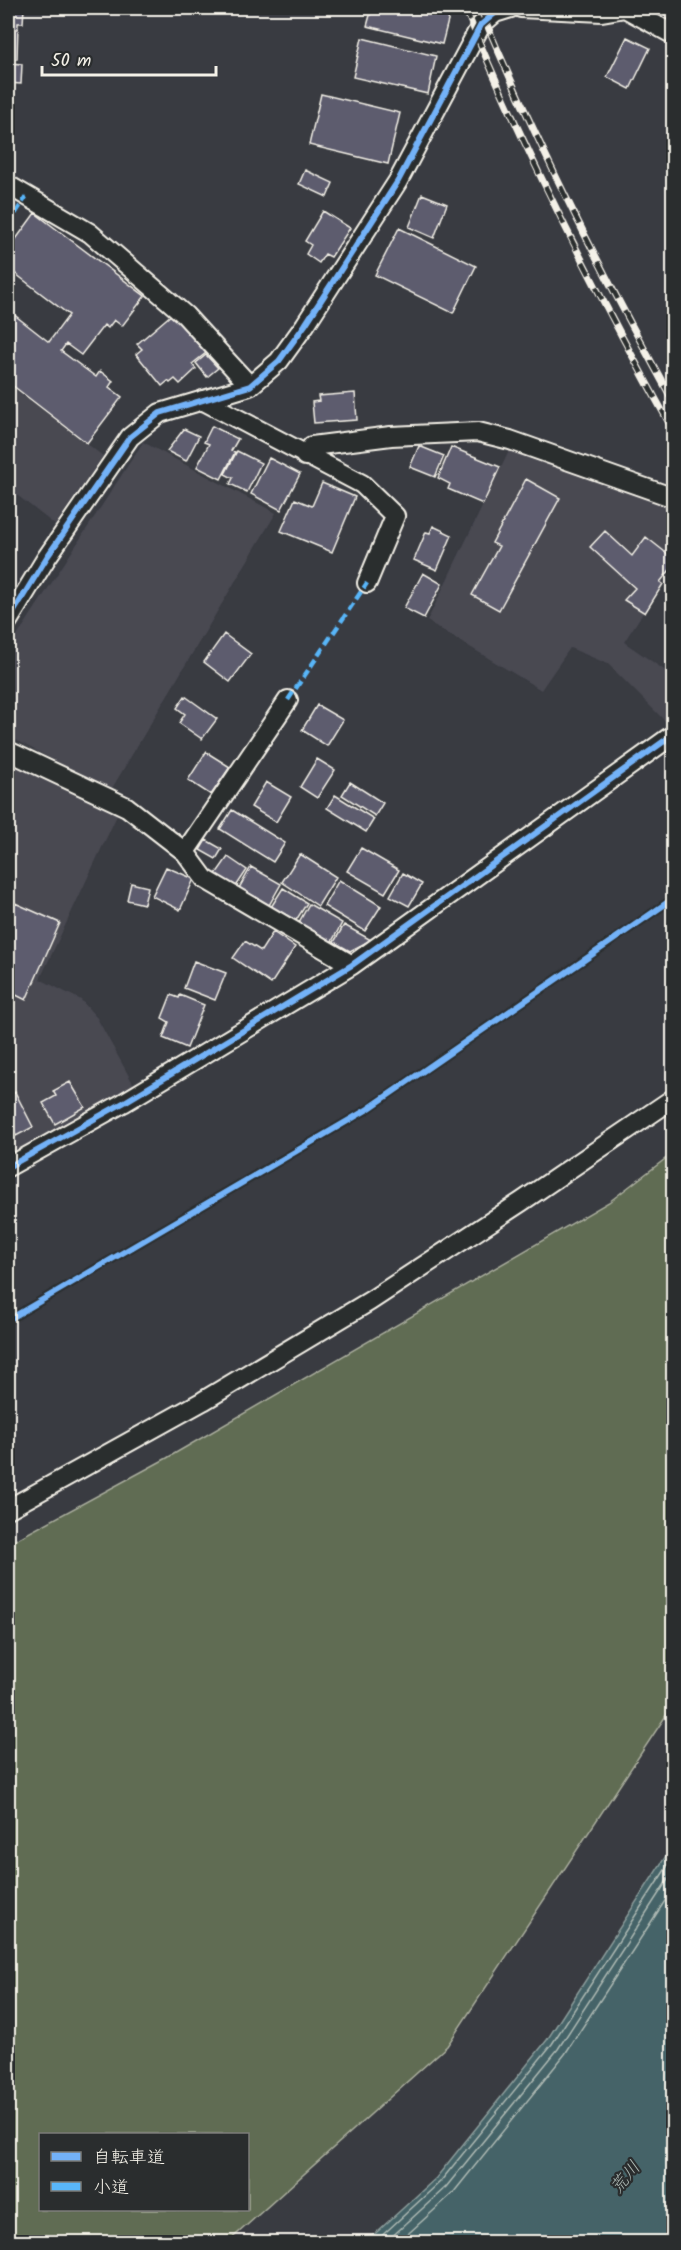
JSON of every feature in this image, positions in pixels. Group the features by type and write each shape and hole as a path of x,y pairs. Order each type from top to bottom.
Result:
{"street":[{"path":"521,8 603,12 625,8 674,35"},
{"path":"8,621 47,557 130,437 160,413 250,386 279,361 305,325 398,181 481,25 499,10"},
{"path":"8,185 90,233 184,315 250,386"},
{"path":"202,400 362,484 395,516 368,583"},
{"path":"305,456 312,446 391,436 477,432 510,440 674,498"},
{"path":"185,852 288,700"},
{"path":"8,1167 123,1103 352,965 674,734"},
{"path":"8,751 127,807 185,852 205,879 352,965"},
{"path":"8,1509 203,1401 361,1306 512,1208 674,1098"}],"shaded area":[{"path":"653,8 673,8 673,29 653,19 650,11"},
{"path":"8,384 103,456 55,525 8,488"},
{"path":"143,442 276,513 111,790 8,736 8,650"},
{"path":"510,449 673,504 673,567 624,642 673,676 673,724 670,726 608,664 570,648 541,690 427,621"},
{"path":"8,758 120,809 40,979 81,1000 97,1018 135,1087 8,1156"}],"green space":[{"path":"673,1153 673,1705 447,2046 228,2242 8,2242 8,1544 167,1458 609,1202"}],"water":[{"name":"荒川","path":"673,1845 673,2242 366,2242 436,2178 547,2040"}],"building":[{"path":"8,8 24,8 23,23 18,23 17,59 8,59"},
{"path":"372,8 427,8 450,13 442,44 367,26"},
{"path":"627,37 650,48 630,89 607,77"},
{"path":"362,38 436,56 428,94 353,77"},
{"path":"8,63 22,64 21,84 8,83"},
{"path":"321,94 400,113 388,164 309,145"},
{"path":"305,170 333,183 327,197 299,184"},
{"path":"422,194 447,204 434,238 409,227"},
{"path":"323,211 350,228 331,257 325,254 319,263 306,254 311,245 305,241"},
{"path":"35,213 145,296 122,326 114,320 108,328 104,325 81,355 66,344 61,351 96,377 100,371 113,381 109,387 122,397 87,443 8,382 8,310 49,342 69,315 8,268 8,250"},
{"path":"399,228 476,266 453,313 375,275"},
{"path":"172,314 206,353 192,364 196,369 180,384 175,379 162,386 136,354 142,349 137,344"},
{"path":"206,355 218,368 207,377 196,363"},
{"path":"355,393 357,420 314,423 312,402 319,401 318,396"},
{"path":"212,426 238,439 231,451 235,452 221,479 197,467 209,444 204,442"},
{"path":"184,429 199,436 186,461 167,451"},
{"path":"419,446 444,456 435,477 410,467"},
{"path":"451,447 500,467 483,504 448,489 450,484 438,478"},
{"path":"237,451 261,463 247,492 230,484 233,478 225,474"},
{"path":"269,458 300,474 281,510 251,494"},
{"path":"526,479 560,498 499,610 472,595 499,546 492,543"},
{"path":"322,483 355,497 332,552 281,531 295,499 312,506"},
{"path":"433,526 452,535 437,570 414,560 426,532 430,533"},
{"path":"605,531 632,556 646,537 674,559 674,565 660,582 663,584 645,613 624,600 635,588 590,547"},
{"path":"423,573 442,584 424,618 404,608"},
{"path":"224,634 251,654 230,682 204,662"},
{"path":"185,696 217,719 202,739 179,723 185,714 177,708"},
{"path":"317,705 343,720 327,746 302,730"},
{"path":"206,752 230,767 211,795 188,780"},
{"path":"317,759 335,770 317,798 300,787"},
{"path":"266,782 291,797 276,822 251,807"},
{"path":"350,782 383,803 375,816 342,795"},
{"path":"335,795 374,819 366,832 327,808"},
{"path":"232,810 285,843 273,862 220,829"},
{"path":"206,840 222,849 216,859 200,850"},
{"path":"361,848 399,870 385,893 347,871"},
{"path":"300,854 336,877 318,906 282,882"},
{"path":"228,857 247,870 235,888 216,874"},
{"path":"166,867 194,879 180,910 152,896"},
{"path":"251,867 281,884 268,907 238,890"},
{"path":"403,873 422,884 409,906 390,896"},
{"path":"339,880 381,906 365,931 324,906"},
{"path":"131,883 148,887 144,904 127,900"},
{"path":"283,888 307,903 295,922 271,907"},
{"path":"15,903 60,923 26,1000 8,991 8,921"},
{"path":"309,904 342,923 331,943 298,924"},
{"path":"344,925 371,940 350,951 334,942"},
{"path":"273,932 295,947 271,984 233,958 245,941 261,951"},
{"path":"194,961 226,973 215,1000 184,988"},
{"path":"171,995 179,998 180,995 204,1005 187,1048 163,1038 169,1022 162,1018"},
{"path":"70,1082 85,1107 55,1124 43,1103 56,1096 53,1091"},
{"path":"15,1092 33,1127 16,1136 8,1120 8,1096"}],"railway":[{"path":"465,8 512,116 563,223 674,432"},
{"path":"480,8 571,208 674,403"}],"marked path":[{"path":"8,225 26,197"},
{"path":"288,700 367,583"}],"cycle path":[{"path":"8,621 47,557 130,437 160,413 250,386 279,361 305,325 398,181 481,25 495,13 511,8"},
{"path":"8,1167 123,1103 352,965 674,734"},
{"path":"8,1320 368,1109 674,898"}]}
